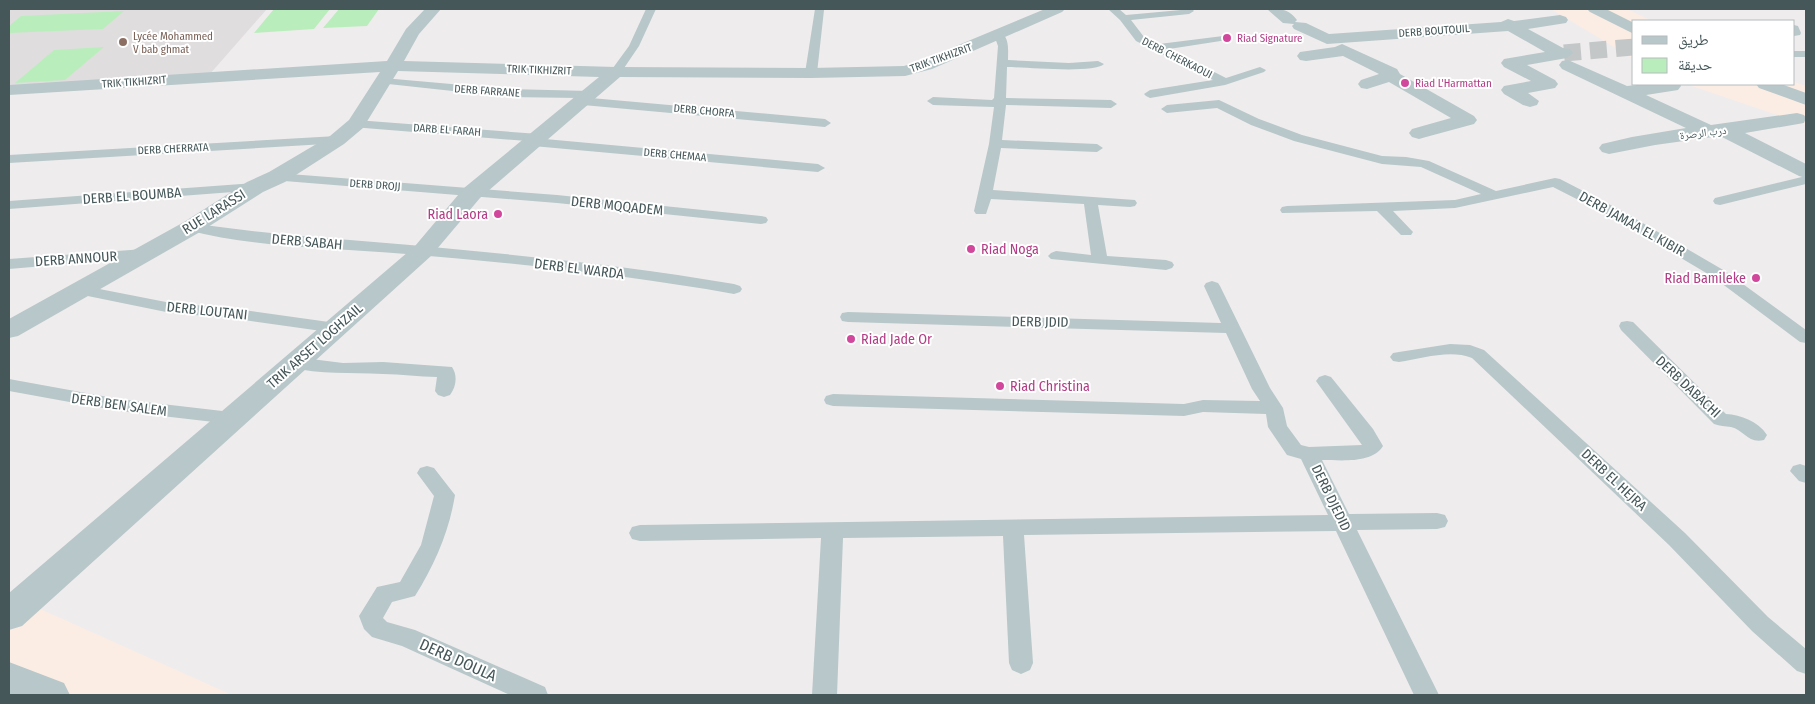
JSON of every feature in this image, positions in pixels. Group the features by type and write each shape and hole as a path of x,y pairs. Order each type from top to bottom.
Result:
{"street":[{"name":"RUE LARASSI","path":"9,330 192,227 255,187 277,177 337,140 356,124 412,32 433,9"},
{"name":"TRIK TIKHIZRIT","path":"9,90 388,73 811,73 911,70 999,35 1057,9"},
{"name":"DERB BOUTOUIL","path":"1276,9 1295,23 1336,45 1560,20"},
{"path":"1595,9 1631,26"},
{"path":"1490,13 1559,57 1626,92 1806,172"},
{"path":"1306,56 1336,45 1387,70 1391,76 1465,117 1467,120 1419,133"},
{"path":"1530,101 1510,90 1549,84 1504,63 1559,57"},
{"name":"TRIK ARSET LOGHZAIL","path":"9,614 423,251 472,193 616,72"},
{"path":"1367,84 1391,76"},
{"path":"1768,85 1806,99"},
{"path":"1626,92 1672,86"},
{"name":"درب الرصرة","path":"1610,148 1676,136 1796,119"},
{"path":"9,679 50,695"}],"lane":[{"path":"616,72 634,46 651,9"},
{"name":"DERB CHERKAOUI","path":"1113,9 1124,18 1140,39 1225,82"},
{"path":"811,73 820,10"},
{"path":"1124,18 1189,11"},
{"path":"981,211 995,144 1000,102 1003,42 999,35"},
{"path":"1157,48 1227,37"},
{"path":"1003,63 1069,66 1098,64"},
{"name":"DERB CHERKAOUI","path":"1150,94 1225,82 1260,70"},
{"name":"DERB FARRANE","path":"388,73 508,93 587,98"},
{"name":"DERB CHORFA","path":"587,98 825,123"},
{"path":"933,101 1111,104"},
{"path":"1167,110 1218,104 1255,122 1298,138 1382,160 1424,164 1494,195"},
{"name":"DARB EL FARAH","path":"356,124 536,140"},
{"name":"DERB CHERRATA","path":"9,158 337,140"},
{"name":"DERB CHEMAA","path":"536,140 818,168"},
{"path":"995,144 1097,148"},
{"name":"DERB DROJJ","path":"277,177 472,193"},
{"path":"1720,201 1806,180"},
{"name":"DERB JAMAA EL KIBIR","path":"1494,195 1555,182 1617,214 1719,274 1806,338"},
{"name":"DERB EL BOUMBA","path":"9,205 255,187"},
{"name":"DERB MQQADEM","path":"472,193 557,199 761,220"},
{"path":"985,194 1130,203"},
{"path":"1287,210 1455,204 1494,195"},
{"path":"1090,200 1100,260"},
{"path":"1382,208 1406,232"},
{"name":"DERB SABAH","path":"192,227 254,237 423,251"},
{"name":"DERB EL WARDA","path":"423,251 682,280 734,289"},
{"name":"DERB ANNOUR","path":"9,264 144,254"},
{"path":"1056,256 1166,265"},
{"name":"DERB DJEDID","path":"1212,286 1261,389 1274,408 1278,428 1289,446 1294,450 1309,454 1428,695"},
{"name":"DERB LOUTANI","path":"79,290 171,308 230,313 336,328"},
{"name":"DERB JDID","path":"848,317 1232,328"},
{"name":"DERB DABACHI","path":"1627,326 1664,365 1722,420 1737,420 1757,435"},
{"name":"DERB EL HEJRA","path":"1399,357 1453,348 1471,350 1478,354 1677,539 1760,624 1806,664"},
{"path":"295,363 343,369 383,368 410,371 446,371 447,382 444,391"},
{"path":"1309,454 1361,452 1369,450 1373,446 1366,434 1325,382"},
{"name":"DERB BEN SALEM","path":"9,385 60,397 122,407 231,418"},
{"path":"833,400 1184,410 1203,406 1274,408"},
{"name":"DERB DOULA","path":"427,473 445,495 440,524 420,570 407,590 385,594 371,616 372,622 380,630 407,637 536,695"},
{"path":"640,533 1437,522"},
{"path":"1013,528 1022,663"},
{"path":"825,695 832,531"}],"shaded area":[{"name":"Lycée Mohammed V bab ghmat","path":"9,9 267,9 209,75 9,88"},
{"path":"1551,9 1627,9 1650,20 1632,20 1632,58"},
{"path":"1795,82 1806,86 1806,125 1689,85 1795,85"},
{"path":"9,595 232,695 9,695"}],"green space":[{"path":"274,9 330,9 314,29 254,33"},
{"path":"339,9 379,9 367,26 323,28"},
{"path":"124,11 103,29 9,33 9,26 21,16"},
{"path":"104,47 65,80 15,83 54,50"}],"tunnel":[{"path":"1564,53 1632,47"}],"place":[{"name":"Riad Signature","path":"1227,38"},
{"name":"Lycée Mohammed V bab ghmat","path":"123,42"},
{"name":"Riad L'Harmattan","path":"1405,83"},
{"name":"Riad Laora","path":"498,214"},
{"name":"Riad Noga","path":"971,249"},
{"name":"Riad Bamileke","path":"1756,278"},
{"name":"Riad Jade Or","path":"851,339"},
{"name":"Riad Christina","path":"1000,386"}]}
